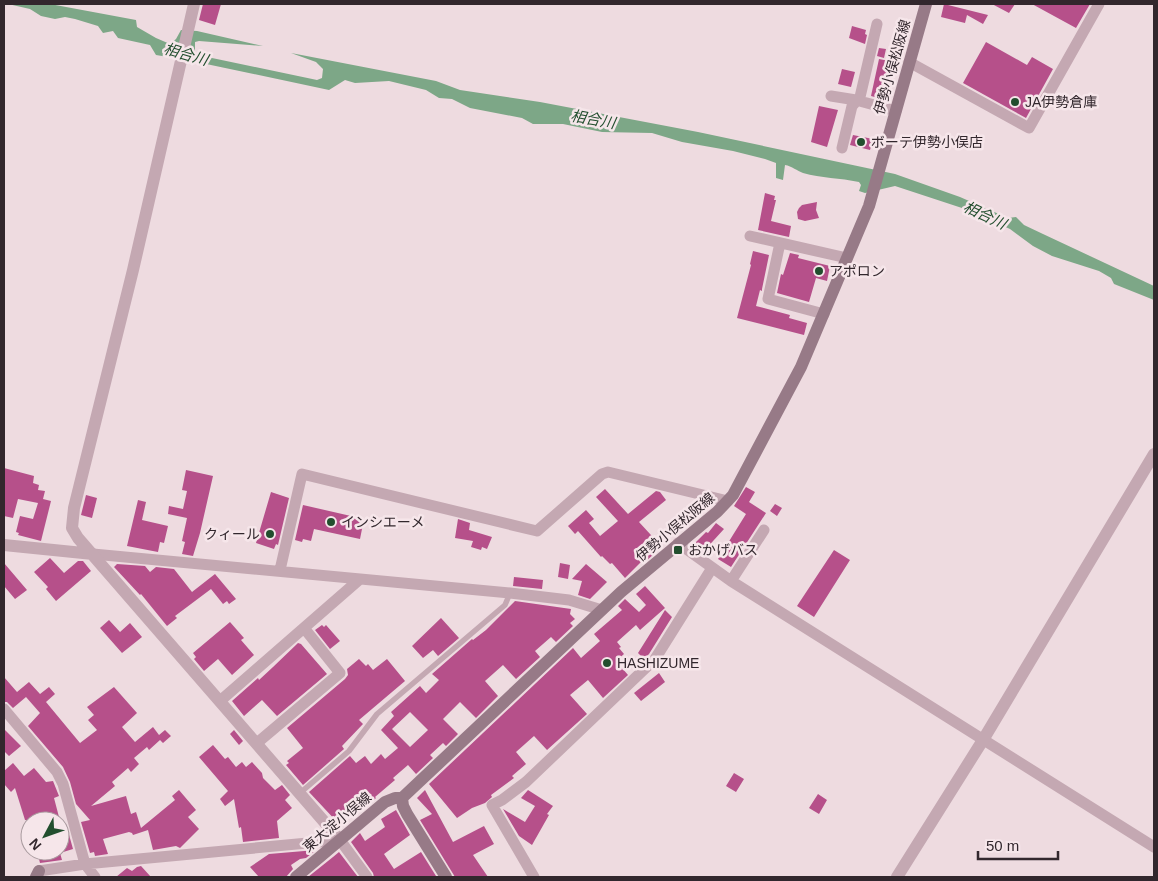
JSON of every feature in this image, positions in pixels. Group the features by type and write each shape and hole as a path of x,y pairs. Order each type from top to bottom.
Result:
{"main road":[{"name":"伊勢小俣松阪線","path":"402,798 602,610 728,501 797,376 869,206 926,4"},
{"name":"東大淀小俣線","path":"296,877 385,802 395,798 402,798"},
{"path":"402,798 407,814 446,877"}],"street":[{"path":"194,4 133,270 74,508 72,528 78,538 340,840 367,877"},
{"path":"909,62 1029,128 1099,4"},
{"path":"842,148 852,106 860,97 877,24"},
{"path":"831,96 856,100 896,111"},
{"path":"750,236 847,258"},
{"path":"780,243 768,300 824,314"},
{"path":"897,877 983,740 1154,454"},
{"path":"280,570 302,474 537,531 602,474 608,472 728,501"},
{"path":"731,581 764,530"},
{"path":"678,543 731,581 1154,847"},
{"path":"4,545 510,593 569,600 602,610"},
{"path":"534,877 492,805 526,782 655,659 712,568"},
{"path":"220,701 360,579"},
{"path":"257,743 340,673 304,628"},
{"path":"4,709 57,772 64,784 85,864 95,877"},
{"path":"38,874 85,864 260,846 340,840"}],"lane":[{"path":"300,793 349,751 377,714 505,605 510,593"}],"water":[{"name":"相合川","path":"8,4 50,4 136,20 137,27 170,44 176,39 181,30 197,31 263,46 199,41 195,42 195,53 317,80 322,78 323,69 316,62 291,53 436,81 460,90 540,102 698,132 895,174 960,197 1008,218 1016,217 1024,225 1154,286 1154,300 1114,284 1111,278 1099,271 1052,256 1033,246 1010,229 1001,225 988,225 965,209 895,186 865,193 859,191 861,185 859,182 810,175 785,165 783,180 776,178 776,163 765,159 682,142 652,133 602,132 563,124 533,124 522,118 470,108 452,99 439,98 426,90 389,81 355,83 345,80 329,90 156,55 150,45 118,38 113,31 103,33 98,26 65,17 55,19 41,16 30,9"}],"building":[{"path":"203,4 221,4 215,25 199,20"},
{"path":"944,4 988,15 983,24 967,15 965,23 941,17"},
{"path":"992,4 1015,4 1009,13"},
{"path":"1032,4 1090,4 1076,28"},
{"path":"852,26 866,30 865,44 849,38"},
{"name":"JA伊勢倉庫","path":"986,42 1027,65 1032,57 1053,69 1026,118 963,83"},
{"path":"879,48 886,49 884,58 877,56"},
{"path":"879,59 894,62 886,92 888,93 886,100 871,96"},
{"path":"842,69 855,72 851,87 838,84"},
{"path":"819,106 838,110 827,147 811,142"},
{"name":"ボーテ伊勢小俣店","path":"853,135 873,139 870,150 850,145"},
{"path":"765,193 775,196 774,200 776,200 771,221 791,226 789,237 758,230"},
{"path":"817,202 816,210 819,218 805,221 798,219 797,212 802,205"},
{"path":"753,251 769,255 762,291 760,290 756,306 790,315 789,318 807,323 804,335 737,318"},
{"path":"790,253 799,255 798,258 830,266 827,281 816,278 809,302 777,293 781,274 783,275"},
{"path":"4,468 34,476 33,483 39,485 38,490 45,491 43,499 51,501 41,541 18,535 19,533 16,532 20,516 33,519 38,503 18,499 13,518 4,516"},
{"path":"186,470 213,476 193,556 182,554 185,542 182,541 187,518 168,514 169,506 183,509 187,491 182,490"},
{"path":"746,487 755,492 749,502 766,513 731,567 718,559 746,514 734,506"},
{"path":"605,489 628,514 656,491 660,492 666,500 639,522 662,547 646,561 644,559 625,578 612,563 610,564 601,557 578,531 575,534 568,526 586,510 594,519 589,523 600,536 618,521 596,497"},
{"path":"271,492 289,498 278,545 276,544 274,549 256,543"},
{"path":"86,495 97,498 92,518 81,515"},
{"path":"138,500 146,502 142,520 168,526 164,543 160,542 158,552 127,546"},
{"path":"775,504 782,508 777,516 770,511"},
{"name":"インシエーメ","path":"303,505 364,519 360,539 314,529 311,541 303,539 302,542 295,540"},
{"path":"458,519 470,523 469,530 492,537 487,549 482,547 481,550 471,547 473,541 455,538"},
{"path":"716,523 724,529 703,552 693,545 706,532 708,533"},
{"path":"834,550 850,560 814,617 797,606"},
{"path":"50,558 64,573 78,561 83,561 91,571 56,601 46,589 48,587 34,572"},
{"path":"4,563 27,590 15,599 4,586"},
{"path":"560,563 570,565 568,579 558,577"},
{"path":"117,564 145,566 150,572 156,567 174,569 192,592 215,574 236,599 229,604 227,601 223,604 211,589 175,616 177,618 167,626 141,594 114,567"},
{"path":"586,564 607,582 590,599 578,595 582,581 572,579"},
{"path":"514,577 543,580 542,589 513,586"},
{"path":"645,586 665,608 640,630 636,625 617,642 624,654 616,661 628,675 603,698 588,680 570,695 587,714 547,750 534,736 516,752 526,764 512,776 514,778 491,795 492,797 485,803 472,808 457,818 429,784 573,648 581,658 600,641 594,634 622,610 618,606 625,599 639,612 646,605 636,594"},
{"path":"515,601 571,609 570,614 575,619 570,623 573,626 556,642 551,637 535,651 540,657 516,679 503,665 485,681 498,696 476,718 460,702 443,719 458,734 446,746 443,743 430,755 433,758 416,774 408,765 363,810 359,804 338,823 309,792 350,756 356,763 365,756 371,764 381,754 385,759 398,748 381,730 394,716 391,712 420,686 426,693 439,680 432,674 472,639 486,630","holes":["410,712 428,730 410,747 392,729"]},
{"path":"665,610 672,617 644,659 638,653"},
{"path":"441,618 459,638 438,656 433,650 423,658 412,646"},
{"path":"109,620 120,632 130,623 142,637 122,653 100,628"},
{"path":"230,622 244,638 241,640 254,655 232,675 218,659 204,671 194,659 196,657 193,653"},
{"path":"322,625 324,627 326,625 340,641 330,649 315,630"},
{"path":"298,643 301,644 327,674 277,716 262,700 244,716 232,701 258,678 259,680"},
{"path":"359,659 366,666 368,664 373,670 387,659 405,681 359,720 363,724 342,746 344,749 303,785 286,765 289,763 287,761 303,748 287,728 345,679 348,675 347,669"},
{"path":"659,673 665,682 641,701 634,693"},
{"path":"4,677 17,692 29,682 40,694 49,687 55,694 46,702 80,743 97,730 88,720 94,715 87,707 114,687 137,713 122,727 135,742 153,727 159,735 165,730 171,736 163,743 160,740 149,750 147,747 134,758 139,764 131,772 128,768 112,782 115,786 91,806 126,796 131,814 136,812 141,828 175,800 172,796 179,790 196,810 188,817 199,829 180,848 176,846 153,850 148,830 133,835 129,832 103,839 108,854 95,856 94,852 90,853 81,822 90,820 76,804 70,782 63,767 28,726 40,713 26,697 13,708 7,702 4,702"},
{"path":"4,729 21,746 9,756 4,751"},
{"path":"234,730 243,741 239,745 230,734"},
{"path":"213,745 225,759 228,757 236,767 242,762 246,767 252,762 262,773 263,778 275,790 282,785 290,795 285,800 292,808 277,821 279,838 243,842 234,799 225,806 220,799 228,791 199,757"},
{"path":"13,763 24,776 34,768 46,782 53,781 59,796 54,798 57,811 22,811 15,788 11,792 4,784 4,771"},
{"path":"734,773 744,779 736,792 726,786"},
{"path":"425,790 453,842 484,826 494,844 473,855 488,877 455,877 420,820 432,814 417,798"},
{"path":"528,790 553,806 532,845 519,836 503,809 525,822 535,806 521,798"},
{"path":"818,794 827,800 819,814 809,808"},
{"path":"396,810 410,835 384,854 394,869 421,852 435,877 374,877 351,842 360,833 365,841 385,827 381,819"},
{"path":"70,838 73,849 70,850"},
{"path":"316,850 306,858 300,859 291,865 293,869 286,877 259,877 250,867 269,854"},
{"path":"339,852 358,877 308,877 333,857"},
{"path":"141,866 151,877 116,877 127,868 132,871"}],"place":[{"name":"JA伊勢倉庫","path":"1015,102"},
{"name":"ボーテ伊勢小俣店","path":"861,142"},
{"name":"アポロン","path":"819,271"},
{"name":"インシエーメ","path":"331,522"},
{"name":"クィール","path":"270,534"},
{"name":"おかげバス","path":"678,550"},
{"name":"HASHIZUME","path":"607,663"}]}
